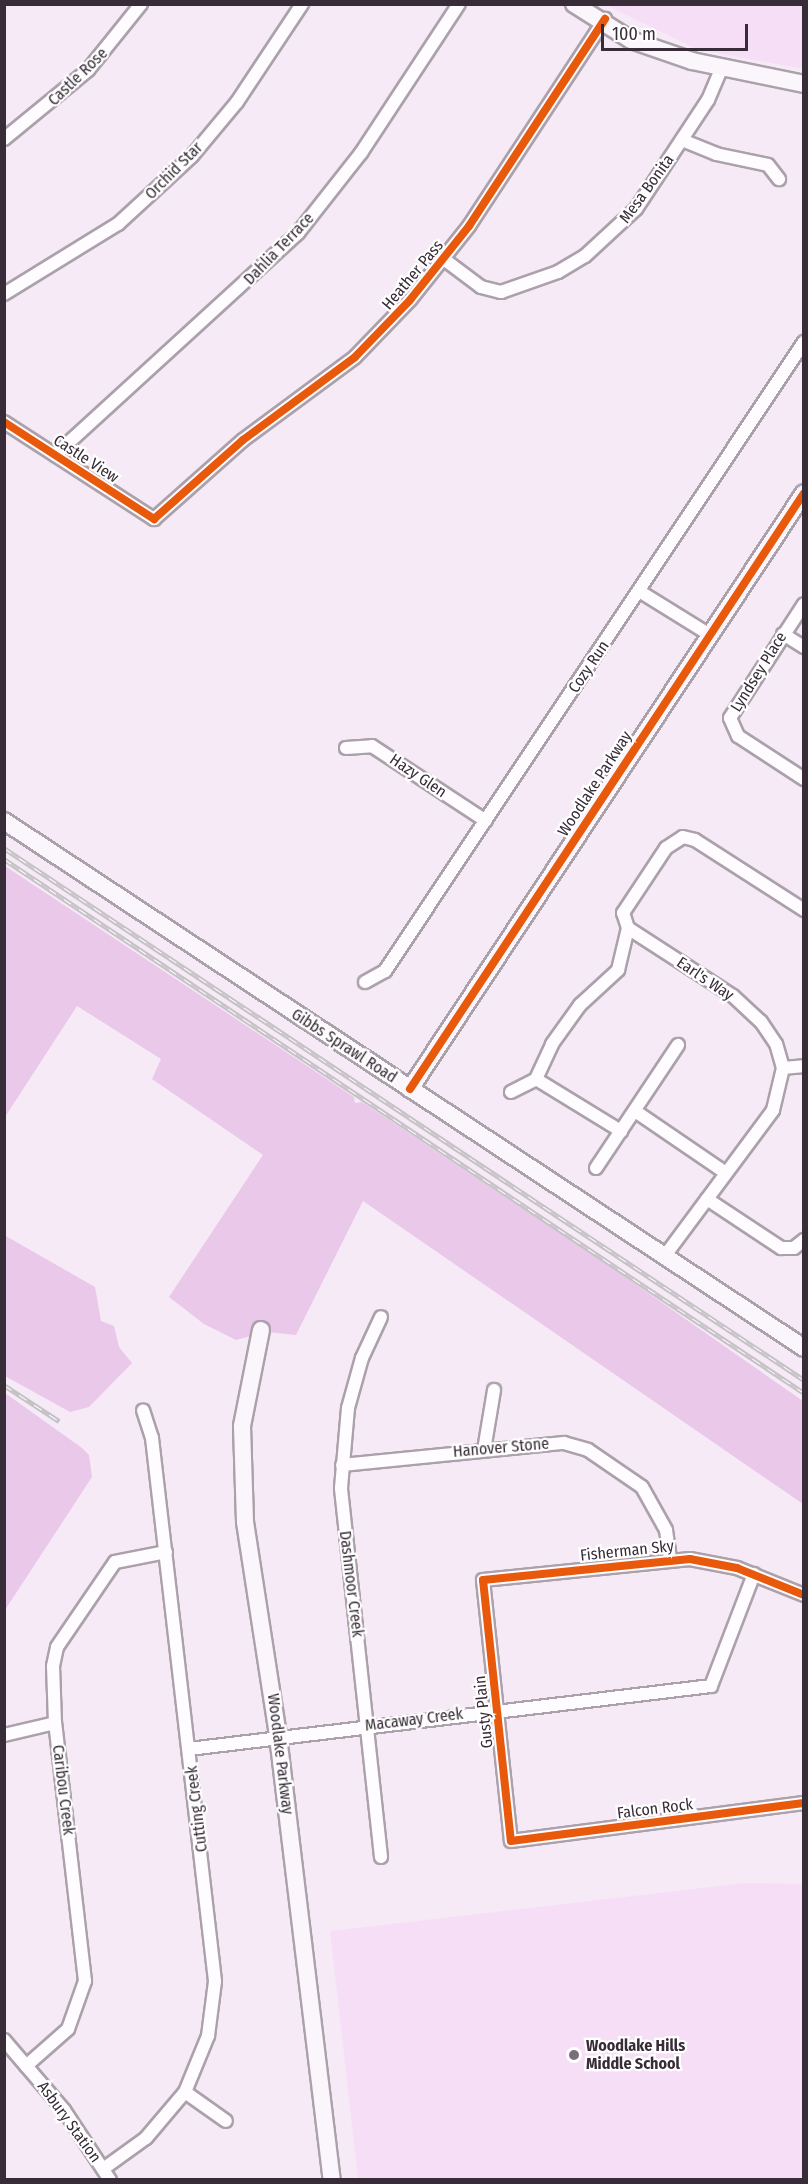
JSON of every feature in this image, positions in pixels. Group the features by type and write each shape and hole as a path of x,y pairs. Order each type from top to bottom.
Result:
{"street":[{"name":"Castle Rose","path":"4,139 88,70 141,4"},
{"name":"Orchid Star","path":"4,294 118,224 192,156 237,102 302,4"},
{"name":"Dahlia Terrace","path":"56,455 298,233 361,153 459,4"},
{"path":"574,4 635,38 721,69 804,84"},
{"path":"582,4 603,22"},
{"name":"Heather Pass","path":"154,519 243,440 355,357 445,260 603,22"},
{"name":"Mesa Bonita","path":"445,260 481,287 501,292 568,267 622,226 708,100 721,69"},
{"path":"682,140 706,151 768,165 779,179"},
{"name":"Cozy Run","path":"365,982 385,971 804,342"},
{"name":"Castle View","path":"4,422 154,519"},
{"name":"Woodlake Parkway","path":"410,1089 804,493"},
{"path":"639,591 710,635"},
{"name":"Lyndsey Place","path":"804,604 733,710 730,723 738,736 804,779"},
{"path":"783,634 804,647"},
{"name":"Hazy Glen","path":"346,748 372,746 486,821"},
{"name":"Gibbs Sprawl Road","path":"4,821 804,1348"},
{"path":"511,1092 536,1079 552,1044 580,1005 618,970 628,928 623,913 666,849 682,837 694,840 804,910"},
{"name":"Earl's Way","path":"628,928 733,996 770,1034 783,1068"},
{"path":"596,1168 678,1045"},
{"path":"664,1257 773,1110 783,1068 804,1066"},
{"path":"536,1079 621,1131"},
{"path":"635,1111 726,1173"},
{"path":"707,1199 781,1248 794,1248 804,1240"},
{"name":"Dashmoor Creek","path":"381,1317 354,1385 342,1465 342,1515 368,1726 381,1857"},
{"name":"Woodlake Parkway","path":"261,1330 246,1396 241,1468 278,1736 332,2180"},
{"path":"484,1449 494,1390"},
{"name":"Cutting Creek","path":"106,2174 146,2138 185,2092 207,2036 215,1980 152,1438 143,1410"},
{"name":"Hanover Stone","path":"342,1465 484,1449 564,1443 620,1468 657,1508 670,1559"},
{"name":"Caribou Creek","path":"26,2066 68,2029 85,1982 55,1723 53,1666 65,1630 115,1562 166,1551"},
{"name":"Fisherman Sky","path":"483,1580 690,1558 754,1574 804,1595"},
{"name":"Macaway Creek","path":"189,1749 278,1736 711,1686 754,1574"},
{"name":"Gusty Plain","path":"483,1580 511,1840"},
{"path":"4,1735 55,1723"},
{"name":"Falcon Rock","path":"511,1840 803,1804"},
{"name":"Asbury Station","path":"4,2040 106,2174"},
{"path":"185,2092 226,2121"}],"shaded area":[{"path":"606,5 803,5 803,69 696,49"},
{"path":"5,866 354,1097 355,1103 362,1102 608,1265 803,1401 803,1504 363,1201 296,1335 267,1332 236,1340 204,1324 169,1297 263,1155 152,1079 161,1059 77,1006 5,1117"},
{"path":"4,1235 95,1287 101,1321 114,1326 119,1347 132,1363 89,1407 70,1412 5,1376"},
{"path":"5,1393 82,1448 89,1455 92,1477 5,1610"},
{"name":"Woodlake Hills Middle School","path":"745,1883 803,1884 803,2179 358,2179 330,1931"}],"railway":[{"path":"4,848 804,1380"},
{"path":"4,859 804,1393"},
{"path":"4,1385 59,1421"}],"cycle path":[{"path":"4,422 154,519 243,440 355,357 410,300 469,226 605,19"},
{"path":"410,1089 804,493"},
{"path":"804,1595 737,1568 690,1559 483,1580 511,1841 804,1803"}],"place":[{"name":"Woodlake Hills Middle School","path":"574,2055"}]}
